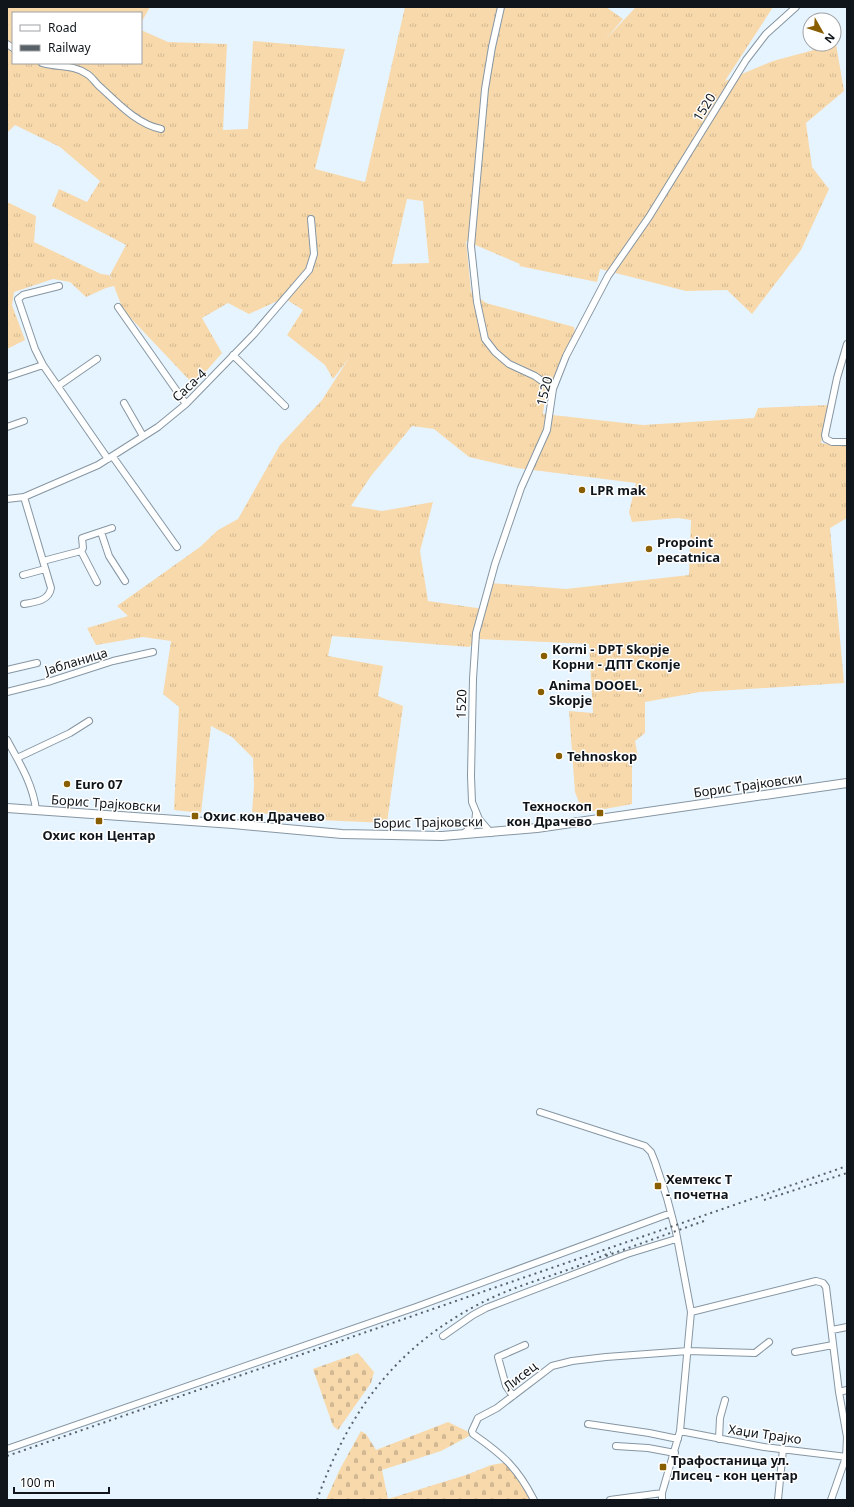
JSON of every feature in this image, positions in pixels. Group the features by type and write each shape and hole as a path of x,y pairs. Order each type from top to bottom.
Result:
{"main road":[{"name":"Борис Трајковски","path":"7,808 342,834 400,836 461,835 492,833 565,824 847,783"}],"street":[{"path":"501,7 485,89 471,246 477,302 486,339 495,352 509,364 535,376 553,389"},
{"name":"1520","path":"492,833 476,813 472,802 470,776 476,633 495,564 520,488 547,430 553,389 566,356 608,276 649,216 746,60 766,34 796,7"},
{"path":"48,64 76,69 88,74 119,104 140,120 152,127 161,129"},
{"name":"Саса-4","path":"7,499 24,497 111,458 158,427 186,404 282,303 309,270 314,254 311,219"},
{"path":"59,286 23,295 19,297 17,302 35,349 58,386 177,547"},
{"path":"118,307 186,404"},
{"path":"847,344 838,373 825,435 826,439 832,442 847,442"},
{"path":"233,355 285,406"},
{"path":"58,386 97,359"},
{"path":"7,377 43,364"},
{"path":"124,403 143,436"},
{"path":"7,427 24,421"},
{"path":"24,497 51,588 50,593 45,599 24,604"},
{"path":"97,582 81,551 83,548 82,538 112,528"},
{"path":"101,532 109,556 124,581"},
{"path":"43,561 81,551"},
{"path":"23,575 45,569"},
{"name":"Јабланица","path":"7,692 113,661 153,652"},
{"path":"7,670 37,663"},
{"path":"17,758 70,733 89,721"},
{"path":"7,740 30,783 34,794 36,810"},
{"path":"461,835 475,824 476,813"},
{"path":"540,1112 645,1146 651,1152 655,1162 671,1213 691,1312 680,1430 662,1493 662,1500"},
{"path":"7,1449 416,1307 671,1213"},
{"path":"443,1336 473,1315 486,1308 627,1254 676,1239"},
{"path":"691,1312 820,1281 826,1288 839,1392 847,1437 846,1457 831,1500"},
{"path":"832,1330 847,1327"},
{"name":"Лисец","path":"534,1500 525,1482 513,1466 493,1448 473,1434 472,1431 478,1418 513,1396 552,1366 599,1358 688,1351 755,1353 769,1342"},
{"path":"513,1396 506,1386 498,1357 526,1345"},
{"path":"795,1352 833,1345"},
{"path":"839,1392 847,1390"},
{"path":"719,1439 720,1418 725,1400"},
{"path":"588,1424 678,1439"},
{"name":"Хаџи Трајко","path":"680,1430 719,1439 846,1457"},
{"path":"616,1446 648,1448 674,1453"},
{"path":"778,1500 783,1449"},
{"path":"610,1500 662,1493"}],"green space":[{"path":"7,7 150,7 142,21 142,12 12,12 12,64 142,64 142,30 168,42 227,44 223,130 248,129 253,41 345,49 315,169 365,182 405,7 606,7 623,19 605,40 636,7 773,7 725,81 773,61 806,52 837,52 844,91 806,123 812,167 829,189 801,250 752,314 727,290 686,291 600,269 597,282 519,266 520,264 466,241 471,292 486,303 574,327 576,340 555,384 546,389 543,414 643,425 754,418 758,408 829,405 821,443 836,445 847,443 847,518 830,528 844,683 700,692 645,702 645,733 635,741 638,757 632,766 632,804 583,813 575,792 569,711 593,713 589,644 478,639 469,647 332,636 328,656 383,666 378,696 403,706 387,823 319,820 252,812 254,786 253,758 232,737 211,726 201,813 174,810 179,707 163,694 171,641 143,637 96,645 87,628 128,616 117,606 200,547 218,530 238,519 280,445 322,400 349,358 333,379 325,365 287,335 303,310 284,298 249,314 228,303 202,318 222,353 194,385 123,310 114,286 86,297 70,282 53,279 14,292 12,305 25,340 7,349 7,202 36,216 34,242 101,274 109,275 112,280 110,275 126,245 52,206 59,189 87,202 100,181 60,147 15,125 7,133","holes":["407,199 423,201 429,263 392,264","412,426 434,429 469,457 517,468 636,483 629,512 632,522 678,518 691,520 689,575 566,589 490,583 484,609 428,601 420,551 433,502 382,511 351,506 371,476"]},
{"path":"358,1353 374,1372 371,1383 338,1430 333,1426 313,1369"},
{"path":"448,1422 473,1434 441,1451 382,1470 388,1499 466,1475 491,1465 509,1462 534,1500 326,1500 340,1469 361,1431 366,1434 376,1450"}],"railway":[{"path":"7,1456 847,1166"},
{"path":"764,1200 847,1173"},
{"path":"606,1256 704,1221"},
{"path":"317,1500 346,1433 364,1404 385,1377 408,1353 435,1331 465,1312 498,1295 583,1264 611,1252"}],"place":[{"name":"LPR mak","path":"582,490"},
{"name":"Propoint pecatnica","path":"649,549"},
{"name":"Korni - DPT Skopje Корни - ДПТ Скопје","path":"544,656"},
{"name":"Anima DOOEL, Skopje","path":"541,692"},
{"name":"Tehnoskop","path":"559,756"},
{"name":"Euro 07","path":"67,784"},
{"name":"Техноскоп кон Драчево","path":"600,813"},
{"name":"Охис кон Драчево","path":"195,816"},
{"name":"Охис кон Центар","path":"99,821"},
{"name":"Хемтекс Т - почетна","path":"658,1186"},
{"name":"Трафостаница ул. Лисец - кон центар","path":"663,1467"}]}
